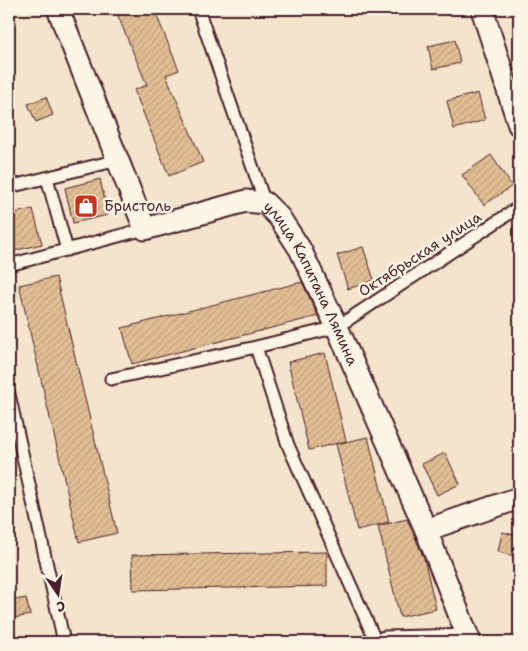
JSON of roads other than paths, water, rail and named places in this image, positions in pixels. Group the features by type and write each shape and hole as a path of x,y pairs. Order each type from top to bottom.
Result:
{"street":[{"path":"58,9 145,228"},
{"path":"482,9 519,125"},
{"name":"улица Капитана Лямина","path":"145,228 246,201 265,203 279,217 300,249 337,327 426,530 470,641"},
{"path":"426,530 519,498"},
{"path":"385,642 470,641"}],"lane":[{"path":"198,9 265,203"},
{"path":"9,187 118,160"},
{"path":"47,178 67,250"},
{"name":"Октябрьская улица","path":"112,379 337,327 519,207"},
{"path":"9,265 145,228"},
{"path":"256,347 288,445 376,642"},
{"path":"9,394 64,642"}],"place":[{"name":"Бристоль","path":"86,206"}]}
